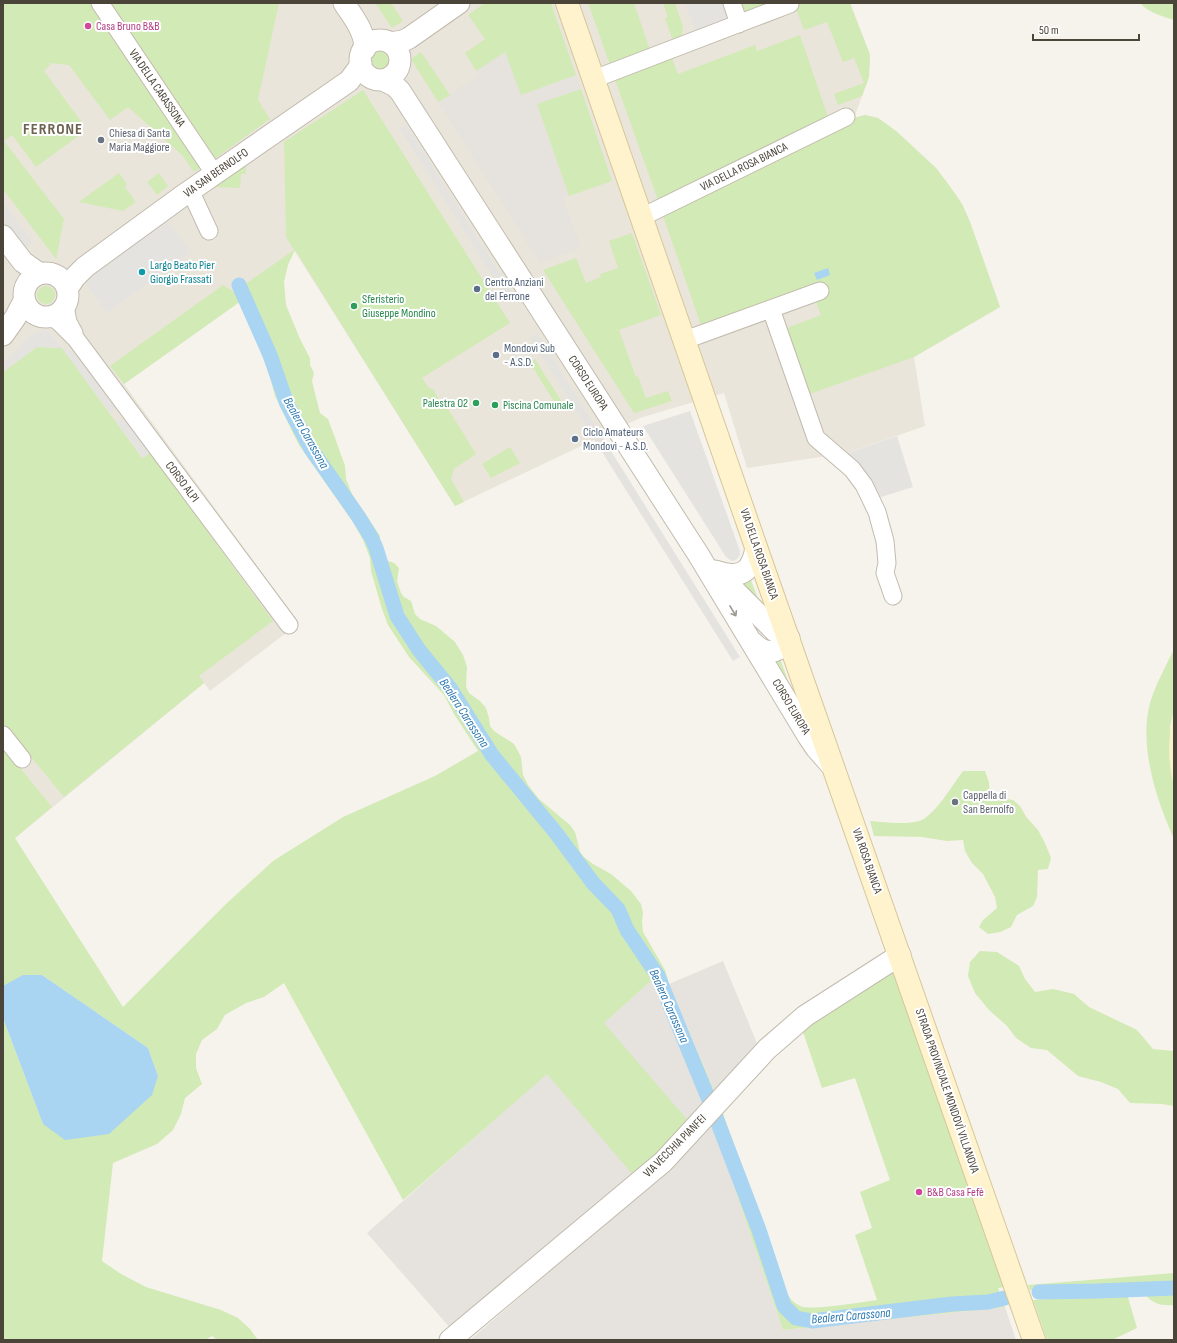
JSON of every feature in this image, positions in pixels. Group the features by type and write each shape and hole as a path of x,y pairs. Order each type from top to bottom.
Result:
{"main road":[{"name":"VIA DELLA ROSA BIANCA","path":"567,3 834,768"},
{"name":"VIA ROSA BIANCA","path":"834,768 900,955"},
{"name":"STRADA PROVINCIALE MONDOVÌ VILLANOVA","path":"900,955 1034,1340"}],"street":[{"name":"VIA DELLA CARASSONA","path":"100,3 214,174"},
{"name":"CORSO EUROPA","path":"344,3 383,58 698,554 816,748 834,768"},
{"name":"VIA SAN BERNOLFO","path":"46,295 72,272 85,267 190,190 349,81 358,69 383,58 459,3"},
{"path":"732,3 739,24"},
{"path":"594,79 790,4"},
{"name":"VIA DELLA ROSA BIANCA","path":"642,217 846,117"},
{"path":"190,190 209,232"},
{"name":"CORSO ALPI","path":"7,242 46,295 59,322 76,339 289,625"},
{"path":"685,340 820,291"},
{"path":"3,335 15,318 46,295"},
{"path":"771,309 816,438 852,469 864,485 878,512 885,541 887,563 885,573 893,596"},
{"name":"CORSO EUROPA","path":"715,570 727,575 736,575 744,572 754,561 756,547"},
{"name":"CORSO EUROPA","path":"698,554 775,631 789,639"},
{"path":"752,642 762,650 773,651 779,650 789,639"},
{"path":"3,735 22,759"},
{"name":"VIA VECCHIA PIANFEI","path":"450,1340 663,1162 785,1032 804,1016 900,955"}],"shaded area":[{"path":"3,3 850,3 870,55 869,77 854,118 865,115 878,118 896,131 936,168 962,204 970,222 1000,307 914,357 925,426 847,453 747,468 724,393 640,418 455,506 294,250 241,301 124,384 299,623 210,691 204,683 3,848"},
{"path":"685,3 725,3 731,21 696,34"},
{"path":"505,51 521,95 576,75 581,89 537,104 569,196 563,198 581,248 540,263 438,102 479,76 476,71"},
{"path":"406,124 513,294 506,298 400,129"},
{"path":"3,202 33,243 25,249 3,220"},
{"name":"Largo Beato Pier Giorgio Frassati","path":"168,221 191,252 107,313 84,281"},
{"path":"42,330 48,331 62,348 37,347 3,372 3,364 28,338 36,332"},
{"path":"537,333 740,657 733,661 530,337"},
{"path":"62,348 74,351 117,408 110,413"},
{"path":"690,411 740,551 740,555 736,560 732,561 726,557 643,426"},
{"path":"124,417 150,453 143,458 116,422"},
{"path":"897,436 913,487 875,499 842,455"},
{"path":"723,961 759,1048 716,1095 669,984"},
{"path":"653,979 707,1104 674,1140 452,1330 367,1233"},
{"path":"712,1121 783,1330 1005,1307 1016,1340 470,1340 672,1166"}],"green space":[{"path":"3,3 91,3 201,167 194,172 182,155 128,107 110,120 69,65 49,63 50,65 44,71 83,124 81,134 36,167 12,135 4,141 64,219 56,259 3,189"},
{"path":"109,3 279,3 258,100 270,119 213,160"},
{"path":"375,3 391,3 403,21 392,28"},
{"path":"485,3 551,3 576,75 521,95 505,52 476,71 465,53 485,39 468,15"},
{"path":"588,3 634,3 650,50 610,65"},
{"path":"663,3 675,3 683,27 682,35 673,41 665,18 668,17"},
{"path":"738,3 779,3 742,17"},
{"path":"794,3 850,3 870,55 869,77 862,96 838,105 834,94 864,83 854,58 843,62 827,22 804,30"},
{"path":"1140,3 1174,3 1174,20 1152,12"},
{"path":"800,35 829,120 659,203 614,77 671,56 678,74 755,45 757,51"},
{"path":"381,51 387,54 390,60 387,66 381,69 375,66 372,60 375,54"},
{"path":"421,52 450,95 438,102 411,59"},
{"path":"581,89 612,181 569,196 537,104"},
{"path":"363,90 510,323 422,378 429,388 433,389 440,401 442,399 476,454 454,469 451,479 464,502 455,506 295,250 288,265 284,282 286,305 300,339 310,358 310,365 314,373 312,381 320,413 328,419 345,466 346,479 352,494 380,536 379,549 385,560 394,563 399,568 397,581 401,593 404,597 411,601 415,614 420,619 436,626 455,642 463,655 467,667 466,687 469,693 480,701 486,708 490,726 494,731 514,744 521,757 523,775 528,785 539,799 570,825 575,832 580,852 584,857 611,874 631,891 641,904 643,913 643,932 665,970 671,990 716,1095 707,1104 653,979 604,1023 690,1123 634,1176 547,1074 403,1200 284,983 264,997 246,1003 225,1015 217,1029 202,1040 196,1054 196,1068 202,1084 185,1098 181,1114 173,1130 157,1144 113,1163 102,1261 121,1274 146,1287 221,1310 238,1318 250,1329 258,1340 217,1340 212,1336 205,1340 3,1340 3,1018 43,1124 158,1076 148,1048 42,975 3,986 3,747 52,807 15,838 123,1007 226,904 273,861 343,817 435,776 478,751 454,714 444,695 409,657 388,625 371,571 370,558 363,540 353,522 299,445 275,396 266,361 252,331 241,301 124,384 110,366 223,285 234,292 294,250 286,237 284,142"},
{"path":"865,115 878,118 896,131 936,168 951,188 962,204 970,222 1000,307 914,357 807,395 784,329 821,315 811,289 702,328 662,213 854,118"},
{"path":"246,165 246,174 241,174 240,188 213,187"},
{"path":"119,173 127,184 125,187 136,202 123,211 79,202"},
{"path":"159,173 168,186 157,195 147,182"},
{"path":"632,233 661,315 619,330 636,377 638,376 646,398 668,391 672,401 634,413 543,270 576,258 586,283 601,277 600,274 618,268 609,241"},
{"path":"42,286 50,286 55,291 53,302 50,304 42,304 37,299 37,291"},
{"path":"37,347 62,348 142,458 150,453 273,621 199,676 204,683 64,797 3,723 3,372"},
{"path":"535,359 562,402 556,405 530,363"},
{"path":"510,447 520,463 491,478 482,464"},
{"path":"749,575 763,612 737,581"},
{"path":"1174,649 1174,710 1170,726 1174,786 1174,839 1160,805 1150,767 1146,729 1148,711 1153,694"},
{"path":"779,656 800,713 770,657"},
{"path":"963,771 985,771 989,782 990,799 1001,798 1013,800 1020,806 1027,818 1038,830 1051,858 1048,869 1038,870 1037,897 1033,906 1017,915 1011,927 1000,932 988,934 979,927 983,920 997,908 995,897 983,874 972,863 965,851 963,840 947,841 922,837 874,836 870,821 907,823 919,821 925,818 937,807"},
{"path":"980,951 997,952 1019,966 1025,979 1035,992 1053,989 1074,994 1089,1007 1137,1030 1153,1049 1174,1051 1174,1106 1130,1103 1118,1089 1101,1082 1078,1076 1047,1050 1031,1048 1016,1038 1007,1026 989,1010 975,993 968,976 970,962"},
{"path":"894,965 1005,1287 998,1288 1005,1307 783,1330 712,1121 722,1111 787,1293 792,1301 800,1306 815,1307 837,1306 877,1300 855,1235 872,1228 860,1192 890,1180 855,1078 822,1088 801,1026"},
{"path":"1174,1273 1174,1282 1030,1290 1028,1285"},
{"path":"1174,1293 1174,1305 1161,1305 1151,1300 1145,1294"},
{"path":"1127,1294 1137,1328 1112,1340 1047,1340 1033,1300"}],"sand":[{"path":"1174,710 1174,786 1170,767 1169,748 1170,729"}],"water":[{"path":"828,268 830,275 817,280 814,273"},
{"path":"23,975 42,975 148,1048 158,1076 152,1095 109,1134 65,1140 43,1124 3,1018 3,986"}],"waterway":[{"name":"Bealera Carassona","path":"239,285 270,355 287,404 311,449 371,537 376,548 397,616 419,650 450,688 492,755 556,833 593,883 618,909 627,930 658,976 709,1100"},
{"name":"Bealera Carassona","path":"715,1115 759,1230 784,1306 796,1318 812,1321 952,1304 988,1302 1005,1298"},
{"name":"Bealera Carassona","path":"1039,1292 1174,1288"}],"place":[{"name":"Casa Bruno B&B","path":"88,26"},
{"name":"Chiesa di Santa Maria Maggiore","path":"101,140"},
{"name":"Largo Beato Pier Giorgio Frassati","path":"142,272"},
{"name":"Centro Anziani del Ferrone","path":"477,289"},
{"name":"Sferisterio Giuseppe Mondino","path":"354,306"},
{"name":"Mondovì Sub - A.S.D.","path":"496,355"},
{"name":"Palestra O2","path":"476,403"},
{"name":"Piscina Comunale","path":"495,405"},
{"name":"Ciclo Amateurs Mondovì - A.S.D.","path":"575,439"},
{"name":"Cappella di San Bernolfo","path":"955,802"},
{"name":"B&B Casa Fefè","path":"919,1192"}],"district":[{"name":"FERRONE","path":"53,129"}]}
